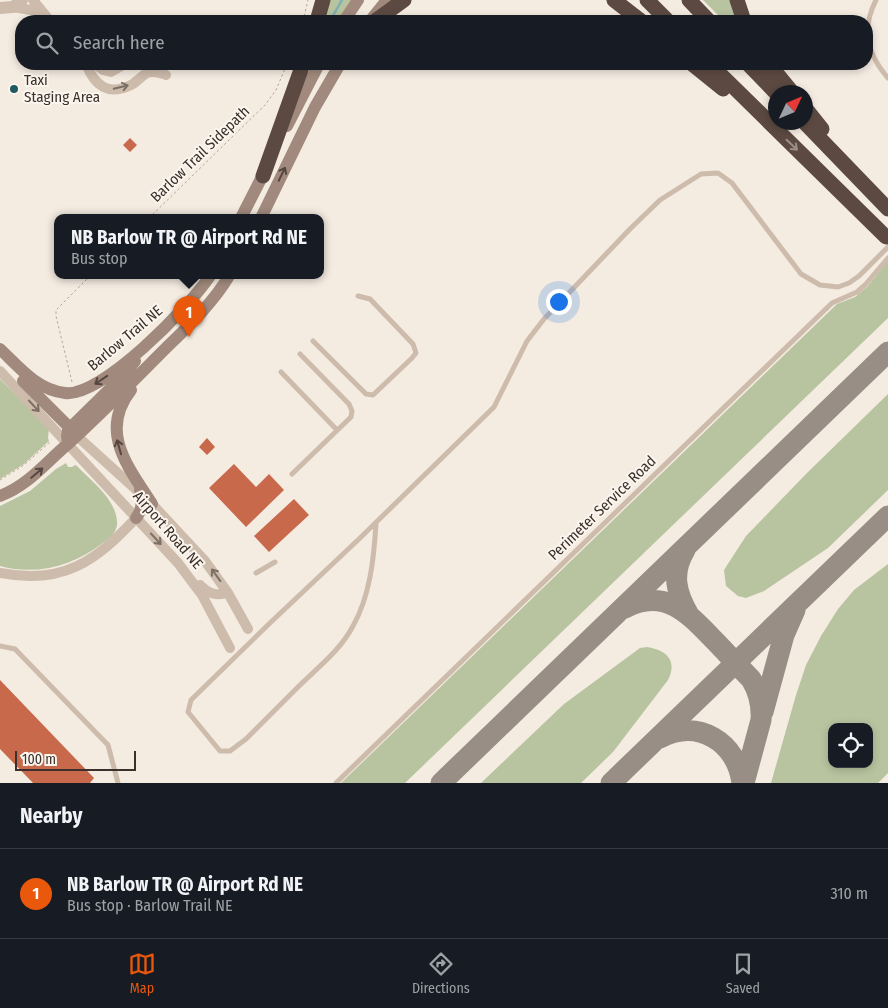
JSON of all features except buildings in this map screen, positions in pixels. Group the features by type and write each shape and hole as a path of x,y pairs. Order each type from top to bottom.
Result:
{"highway":[{"path":"318,15 322,0"},
{"path":"384,15 404,0"},
{"path":"614,0 633,15"},
{"path":"647,0 662,15"},
{"path":"689,0 703,15"},
{"path":"737,0 742,15"},
{"path":"263,176 301,70"},
{"path":"699,70 745,108 757,111"},
{"path":"716,70 887,242"},
{"path":"754,70 768,85"},
{"path":"774,70 786,85"},
{"path":"813,118 883,204"},
{"path":"812,130 883,204"}],"main road":[{"path":"348,15 358,0"},
{"path":"375,15 387,0"},
{"path":"244,214 316,70"},
{"path":"263,214 315,107 337,70"},
{"name":"Barlow Trail NE","path":"0,349 42,386 63,393 75,394 105,378 153,339 186,305 208,279"},
{"path":"72,436 156,358 214,298 227,279"},
{"path":"0,496 32,478 72,436 153,339"},
{"path":"0,355 72,436"},
{"path":"136,518 141,510 142,496 120,452 118,444 118,418 126,396 156,358"},
{"path":"131,472 152,504"}],"street":[{"path":"33,0 44,15"},
{"path":"0,8 18,4 40,15"},
{"path":"90,70 99,86 108,90 132,84 148,73 157,72 166,75"},
{"name":"Airport Road NE","path":"0,371 72,436 136,518 178,563 202,595 230,648"},
{"path":"72,436 152,504 205,561 228,593 248,629"},
{"path":"0,573 13,576 42,576 74,568 100,553 136,518"},
{"path":"178,563 209,593 216,595 228,593"}],"lane":[{"path":"869,15 876,0"},
{"path":"873,54 878,66 888,78"},
{"path":"376,523 370,578 364,604 353,627 335,652 246,739 230,751 220,751 188,712 191,700 494,407 527,341 562,300 660,200 701,174 718,173 732,183 801,274 820,285 838,287 849,283 859,276 887,242"},
{"name":"Perimeter Service Road","path":"336,783 832,303 861,288 888,258"},
{"path":"313,341 366,394 373,395 378,392 408,363 416,353 412,344 370,299 358,296"},
{"path":"292,474 350,417 352,411 349,404 300,354"},
{"path":"281,372 337,430"},
{"path":"256,573 275,562"},
{"path":"0,646 15,649 108,745 118,783"}],"path":[{"path":"304,15 308,0"},
{"name":"Barlow Trail Sidepath","path":"153,214 265,105 276,90 284,70"},
{"path":"74,388 56,310 87,279"},
{"path":"0,480 24,466 51,440"}],"green space":[{"path":"328,0 354,0 343,15 324,15"},
{"path":"703,0 731,0 737,15 718,15"},
{"path":"888,261 888,318 405,783 341,783 837,304 855,297 867,287"},
{"path":"0,379 49,428 49,441 24,464 0,479"},
{"path":"888,394 888,490 828,548 764,591 746,598 738,596 726,586 724,570 746,536"},
{"path":"66,463 68,467 77,466 96,484 112,505 117,521 114,533 107,540 80,557 55,567 28,570 0,566 0,506 30,491"},
{"path":"888,564 888,773 878,783 771,783 806,665 838,609 854,590"},
{"path":"647,647 665,653 668,657 672,667 668,680 613,752 581,783 481,783 564,704 640,648"}],"waterway":[{"path":"333,15 342,0"}],"taxiway":[{"path":"441,783 888,352"},
{"path":"611,783 888,516"},
{"path":"685,550 678,567 677,583 678,591 689,615"},
{"path":"625,608 639,602 652,600 674,606 694,620 751,679 759,698 761,720 744,783"},
{"path":"763,712 784,635 795,610"},
{"path":"660,738 688,731 701,733 713,738 724,745 732,756 739,768 742,783"}],"place":[{"name":"Taxi Staging Area","path":"14,89"},
{"name":"NB Barlow TR @ Airport Rd NE","path":"189,337"}]}
